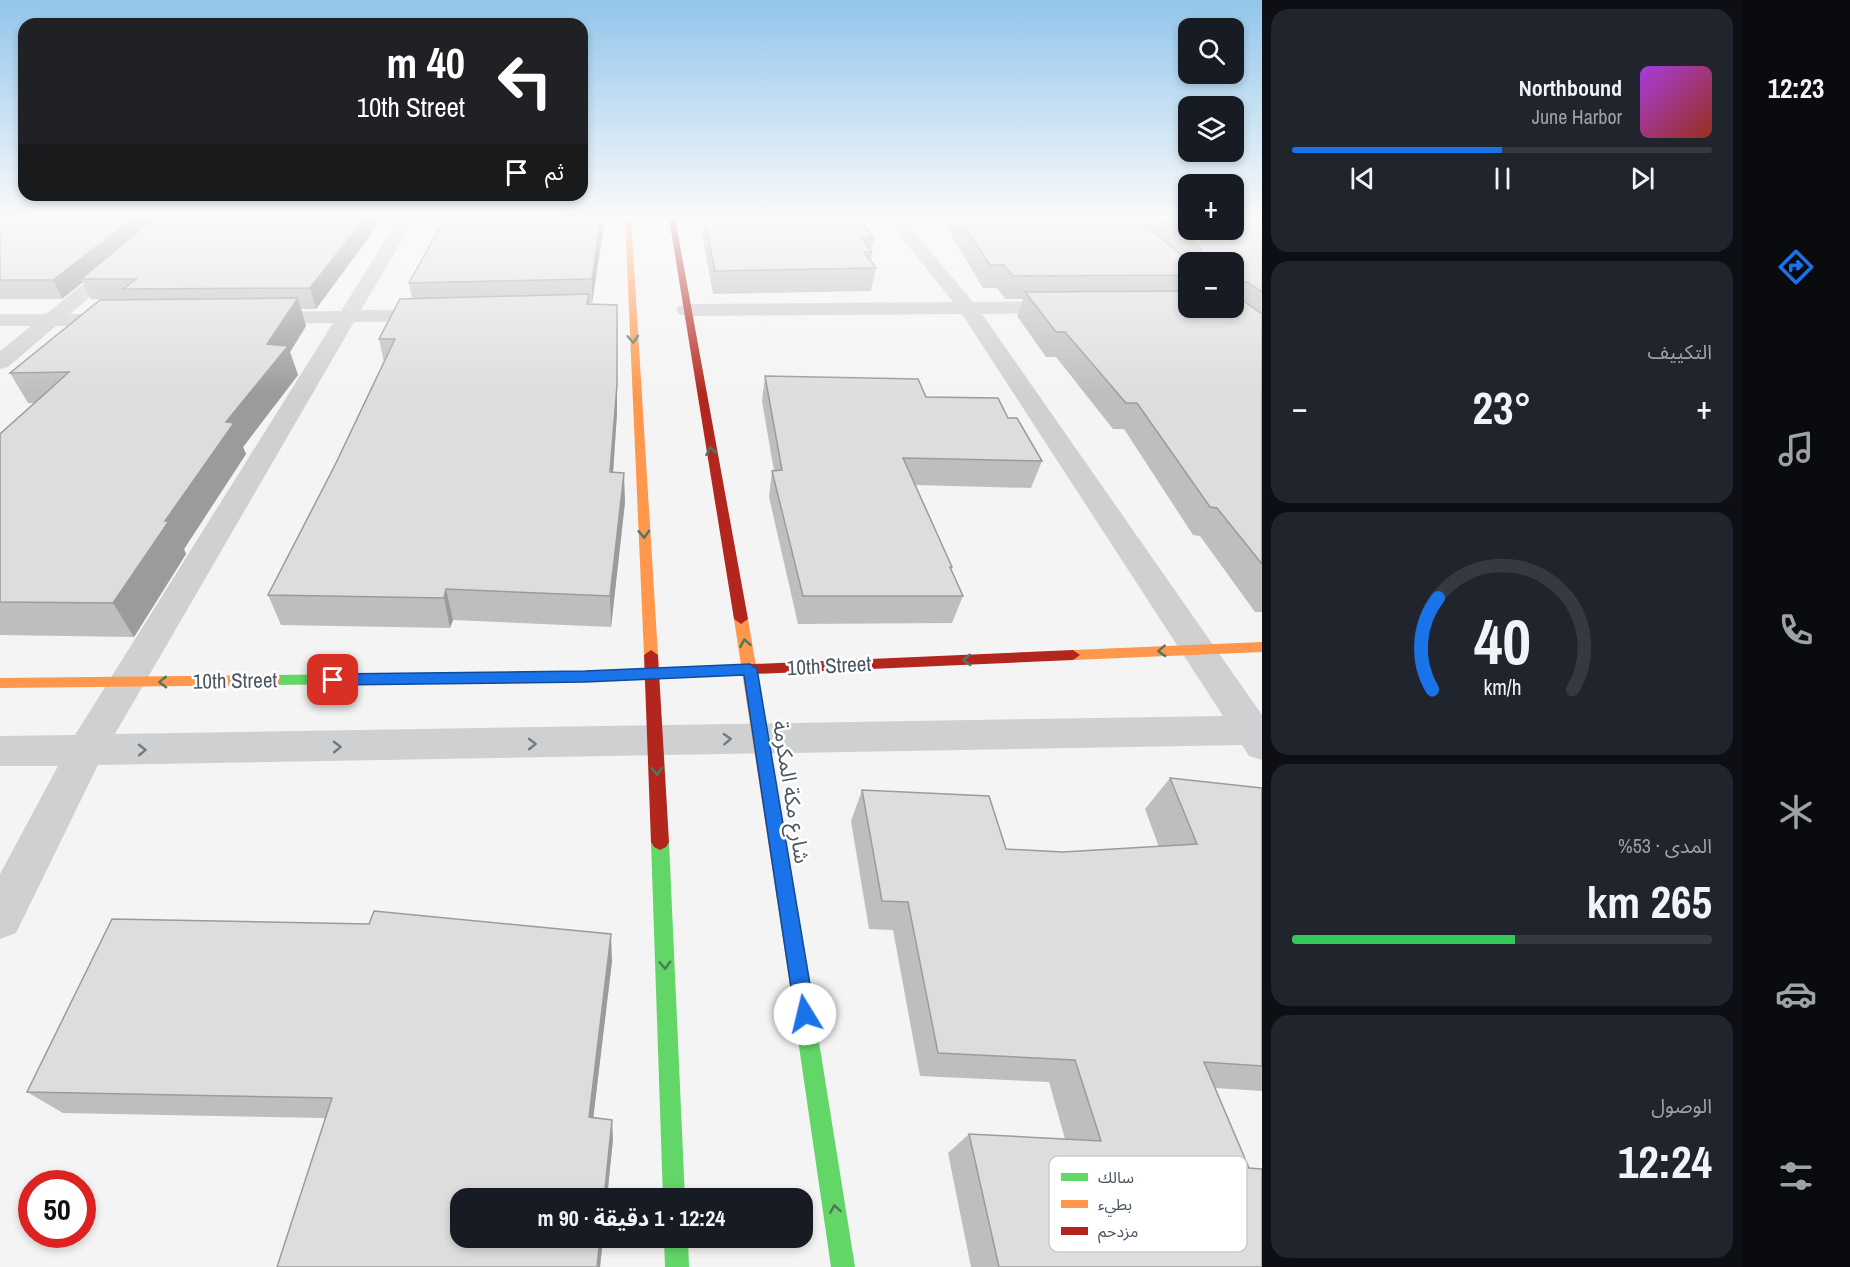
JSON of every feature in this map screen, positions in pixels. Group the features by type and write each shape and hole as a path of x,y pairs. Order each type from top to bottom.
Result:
{"main road":[{"path":"631,277 656,742 674,1188"},
{"name":"شارع مكة المكرمة","path":"681,277 762,737 843,1267"},
{"name":"10th Street","path":"0,683 652,674 1262,647"},
{"path":"676,1248 677,1267"}],"street":[{"path":"0,362 102,277"},
{"path":"0,918 86,750 372,277"},
{"path":"943,277 968,308 1198,650 1258,735"},
{"path":"686,310 1084,307"},
{"path":"608,310 632,310"},
{"path":"245,319 455,314"},
{"path":"0,320 141,320"},
{"path":"0,751 656,742 762,737 1258,735"}],"building":[{"path":"0,277 57,277 53,280 0,280"},
{"path":"83,277 319,277 310,288 123,289 136,279 81,279"},
{"path":"412,277 592,277 592,279 409,283"},
{"path":"1244,277 1262,277 1262,292 1244,282"},
{"path":"1178,291 1178,318 1244,318 1244,302 1262,314 1262,564 1217,508 1210,507 1137,403 1126,403 1065,332 1056,332 1025,292"},
{"path":"589,294 587,304 617,305 617,385 610,472 624,473 610,596 446,589 444,598 268,595 335,465 395,339 379,339 400,299"},
{"path":"298,298 267,344 288,346 226,422 234,423 165,521 169,521 113,603 0,602 0,434 69,372 10,373 100,300"},
{"path":"765,376 918,379 926,397 998,398 1008,418 1017,418 1042,461 903,458 963,596 803,596 772,471 782,470"},
{"path":"1170,778 1262,788 1262,1066 1204,1062 1244,1156 1049,1156 1049,1252 1247,1252 1247,1163 1249,1168 1262,1169 1262,1267 999,1267 969,1134 1101,1141 1075,1060 938,1053 908,902 882,901 862,790 989,796 1006,849 1063,852 1197,844"},
{"path":"374,911 611,934 589,1117 612,1120 605,1188 450,1188 450,1248 599,1248 597,1267 277,1267 332,1098 27,1092 112,919 369,924"}],"traffic: fast":[{"path":"274,680 585,676 709,671"},
{"path":"660,842 674,1188"},
{"path":"802,998 843,1267"},
{"path":"676,1248 677,1267"}],"traffic: slow":[{"path":"631,277 651,655"},
{"path":"741,619 802,998"},
{"path":"1073,655 1262,647"},
{"path":"0,683 274,680"}],"traffic: jam":[{"path":"682,277 741,619"},
{"path":"651,655 660,842"},
{"path":"709,671 1073,655"}],"route":[{"path":"333,680 585,676 750,669 805,1014"}]}
